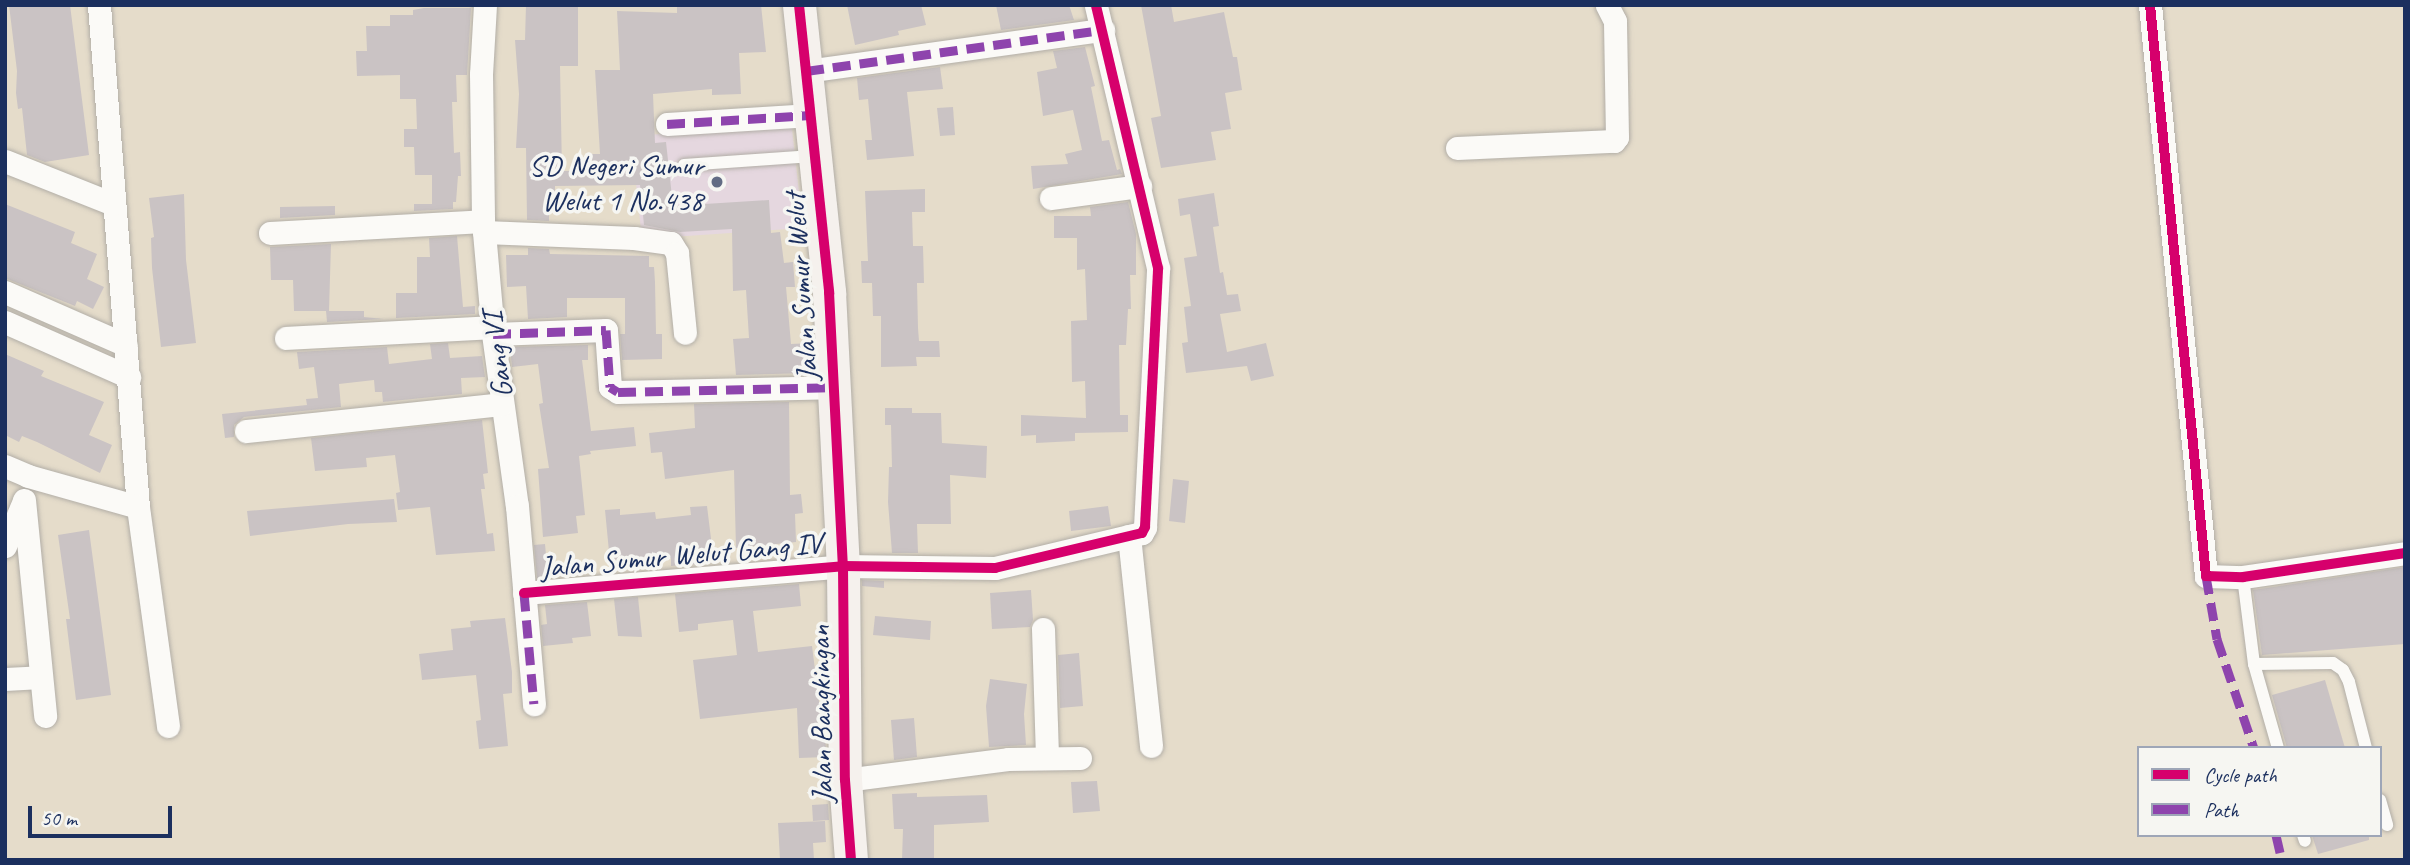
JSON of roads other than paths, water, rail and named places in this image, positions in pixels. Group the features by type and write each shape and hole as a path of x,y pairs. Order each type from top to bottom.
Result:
{"street":[{"path":"99,5 138,507 168,726"},
{"name":"Gang VI","path":"485,5 481,74 483,226 493,331 517,506 534,704"},
{"name":"Jalan Sumur Welut","path":"799,5 817,155 829,292 831,387 842,566"},
{"path":"1096,5 1158,268 1145,527 1142,533 1129,536 1151,746"},
{"path":"1457,148 1614,141 1617,137 1615,21 1607,5"},
{"path":"2150,5 2206,576 2243,577 2405,553"},
{"path":"806,71 1103,30"},
{"path":"667,124 811,115"},
{"path":"5,161 113,204"},
{"path":"1051,198 1140,186"},
{"path":"270,233 483,226 671,243 677,253 685,333"},
{"path":"5,292 126,345"},
{"path":"5,322 129,377"},
{"path":"286,338 606,330 610,387 618,392 831,387"},
{"path":"246,431 502,404"},
{"path":"5,466 28,476 138,507"},
{"path":"5,546 24,500 28,476"},
{"path":"24,500 44,716"},
{"name":"Jalan Sumur Welut Gang IV","path":"524,593 842,566 995,568 1129,536"},
{"name":"Jalan Bangkingan","path":"842,566 845,780 851,860"},
{"path":"1043,629 1047,756"},
{"path":"5,679 41,677"},
{"path":"845,780 1047,756 1080,758"}],"lane":[{"path":"684,165 817,155"},
{"path":"2243,577 2253,664 2277,746"},
{"path":"2253,664 2333,663 2343,670 2349,682 2366,746"},
{"path":"2382,807 2387,825"}],"place":[{"name":"SD Negeri Sumur Welut 1 No.438","path":"717,182"}]}
